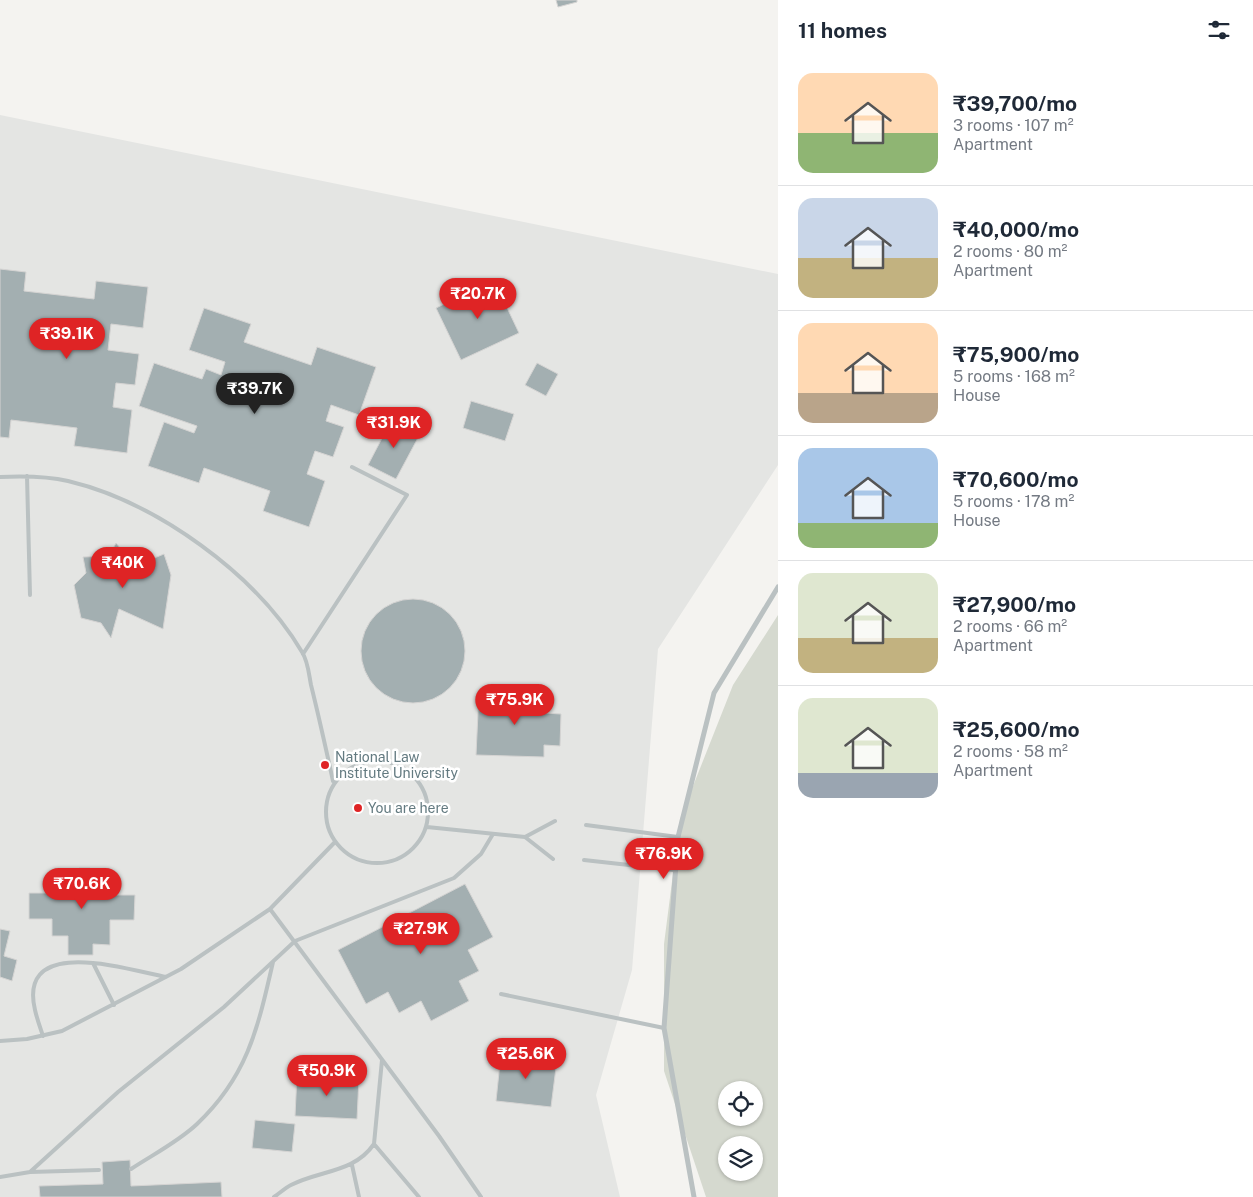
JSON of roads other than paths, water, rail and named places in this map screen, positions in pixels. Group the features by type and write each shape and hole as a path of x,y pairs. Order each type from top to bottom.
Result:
{"street":[{"path":"694,1197 664,1028 674,870 678,837 714,693 778,587"}],"lane":[{"path":"303,654 407,495 352,467"},
{"path":"27,476 30,595"},
{"path":"0,477 27,476 67,481 104,492 139,508 179,531 226,564 268,605 303,654 333,781 325,808 326,822 335,842 349,855 362,861 376,864 403,857 414,849 427,827 428,801 424,789 417,779 396,764 370,761 357,765 333,781"},
{"path":"525,837 555,821"},
{"path":"586,826 678,837"},
{"path":"427,827 525,837 553,859"},
{"path":"30,1172 118,1092 224,1007 295,941 454,878 481,854 493,834"},
{"path":"0,1041 43,1036 62,1031 166,976 270,909 335,842"},
{"path":"584,860 674,870"},
{"path":"270,909 481,1197"},
{"path":"43,1036 34,1009 34,990 38,978 46,968 61,962 80,961 166,976"},
{"path":"131,1169 196,1125 226,1094 250,1049 260,1021 273,962"},
{"path":"93,963 114,1005"},
{"path":"501,994 664,1028"},
{"path":"274,1197 291,1185 352,1165 366,1155 374,1144 382,1060"},
{"path":"374,1144 419,1197"},
{"path":"352,1165 359,1197"},
{"path":"0,1177 30,1172 99,1170"}],"place":[{"name":"National Law Institute University","path":"325,765"},
{"name":"You are here","path":"358,808"}]}
